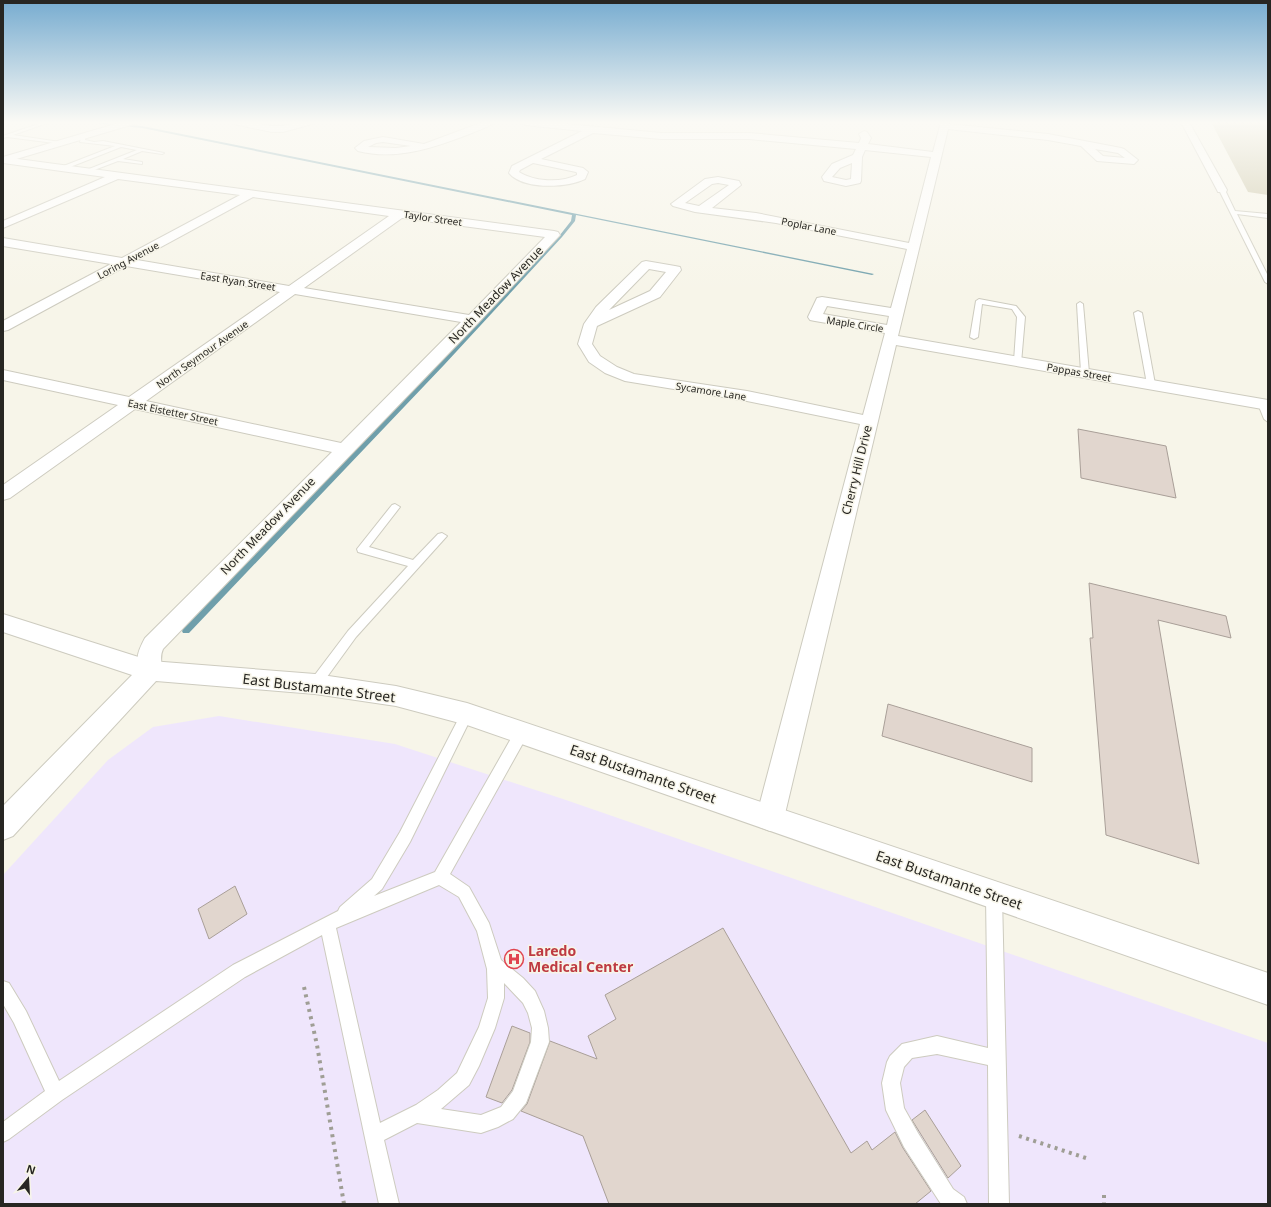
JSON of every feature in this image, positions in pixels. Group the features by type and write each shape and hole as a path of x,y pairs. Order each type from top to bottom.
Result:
{"street":[{"path":"3,225 110,178"},
{"name":"Taylor Street","path":"143,178 554,235"},
{"path":"524,178 541,182 565,183 576,181 579,178"},
{"name":"Cherry Hill Drive","path":"770,818 931,178"},
{"path":"1216,178 1222,190"},
{"name":"Poplar Lane","path":"703,209 736,185 734,183 718,180 709,181 678,204 684,207 756,216 913,247"},
{"name":"Loring Avenue","path":"3,327 253,193"},
{"name":"North Seymour Avenue","path":"3,494 401,214"},
{"name":"North Meadow Avenue","path":"151,671 148,657 153,644 343,449 473,320 554,235"},
{"name":"East Ryan Street","path":"3,242 473,320"},
{"name":"Sycamore Lane","path":"591,324 655,294 675,270 646,265 601,310 591,324 585,344 594,359 611,370 631,378 747,396 869,421"},
{"name":"Maple Circle","path":"891,334 815,317 822,301 896,313"},
{"name":"Pappas Street","path":"891,334 1018,361 1265,404"},
{"name":"East Eistetter Street","path":"3,375 343,449"},
{"name":"East Bustamante Street","path":"3,623 151,671 315,684 396,696 467,714 1268,988"},
{"path":"3,826 151,671"}],"lane":[{"path":"1222,190 1268,282"},
{"path":"1233,212 1268,216"},
{"path":"974,337 980,301 1014,307 1021,318 1018,361"},
{"path":"1080,304 1085,373"},
{"path":"1138,313 1151,384"},
{"path":"1265,404 1268,419"},
{"path":"395,507 362,549 416,565"},
{"path":"315,684 352,634 442,536"},
{"path":"332,921 377,884 405,837 467,714"},
{"path":"3,1133 56,1094 239,971 332,921 440,877 522,732"},
{"path":"374,1135 417,1114 444,1096 463,1079 487,1028 496,998 494,965 484,928 464,892 440,877"},
{"path":"994,895 999,1204"},
{"path":"332,921 374,1135 390,1204"},
{"path":"417,1114 481,1124 492,1121 507,1113 520,1097 540,1042 540,1028 536,1011 529,997 517,984 494,965"},
{"path":"3,989 20,1016 56,1094"},
{"path":"957,1204 946,1196 911,1140 895,1110 890,1083 896,1062 908,1050 937,1045 968,1051 997,1059"}],"path":[{"path":"304,987 317,1044 344,1204"},
{"path":"998,1128 1089,1159"},
{"path":"1104,1195 1104,1204"}],"shaded area":[{"path":"1241,178 1268,178 1268,195 1248,192"},
{"name":"Laredo Medical Center","path":"219,716 395,744 563,799 1268,1043 1268,1204 3,1204 3,875 108,760 153,727"}],"building":[{"path":"1078,429 1166,446 1176,498 1081,478"},
{"path":"1089,583 1226,616 1231,638 1158,620 1199,864 1106,835 1090,638 1093,638"},
{"path":"888,704 1032,748 1032,782 882,736"},
{"path":"235,886 247,914 209,939 198,909"},
{"name":"Laredo Medical Center","path":"723,928 851,1153 867,1141 872,1150 895,1132 903,1148 931,1191 915,1204 609,1204 583,1136 521,1111 527,1104 550,1041 597,1059 588,1036 616,1019 605,995"},
{"path":"512,1026 530,1033 530,1042 512,1090 502,1103 486,1097"},
{"path":"925,1110 961,1166 948,1178 912,1120"}],"waterway":[{"path":"397,178 872,274"},
{"path":"186,631 442,364 561,236 573,221 574,214"}],"place":[{"name":"Laredo Medical Center","path":"514,959"}]}
